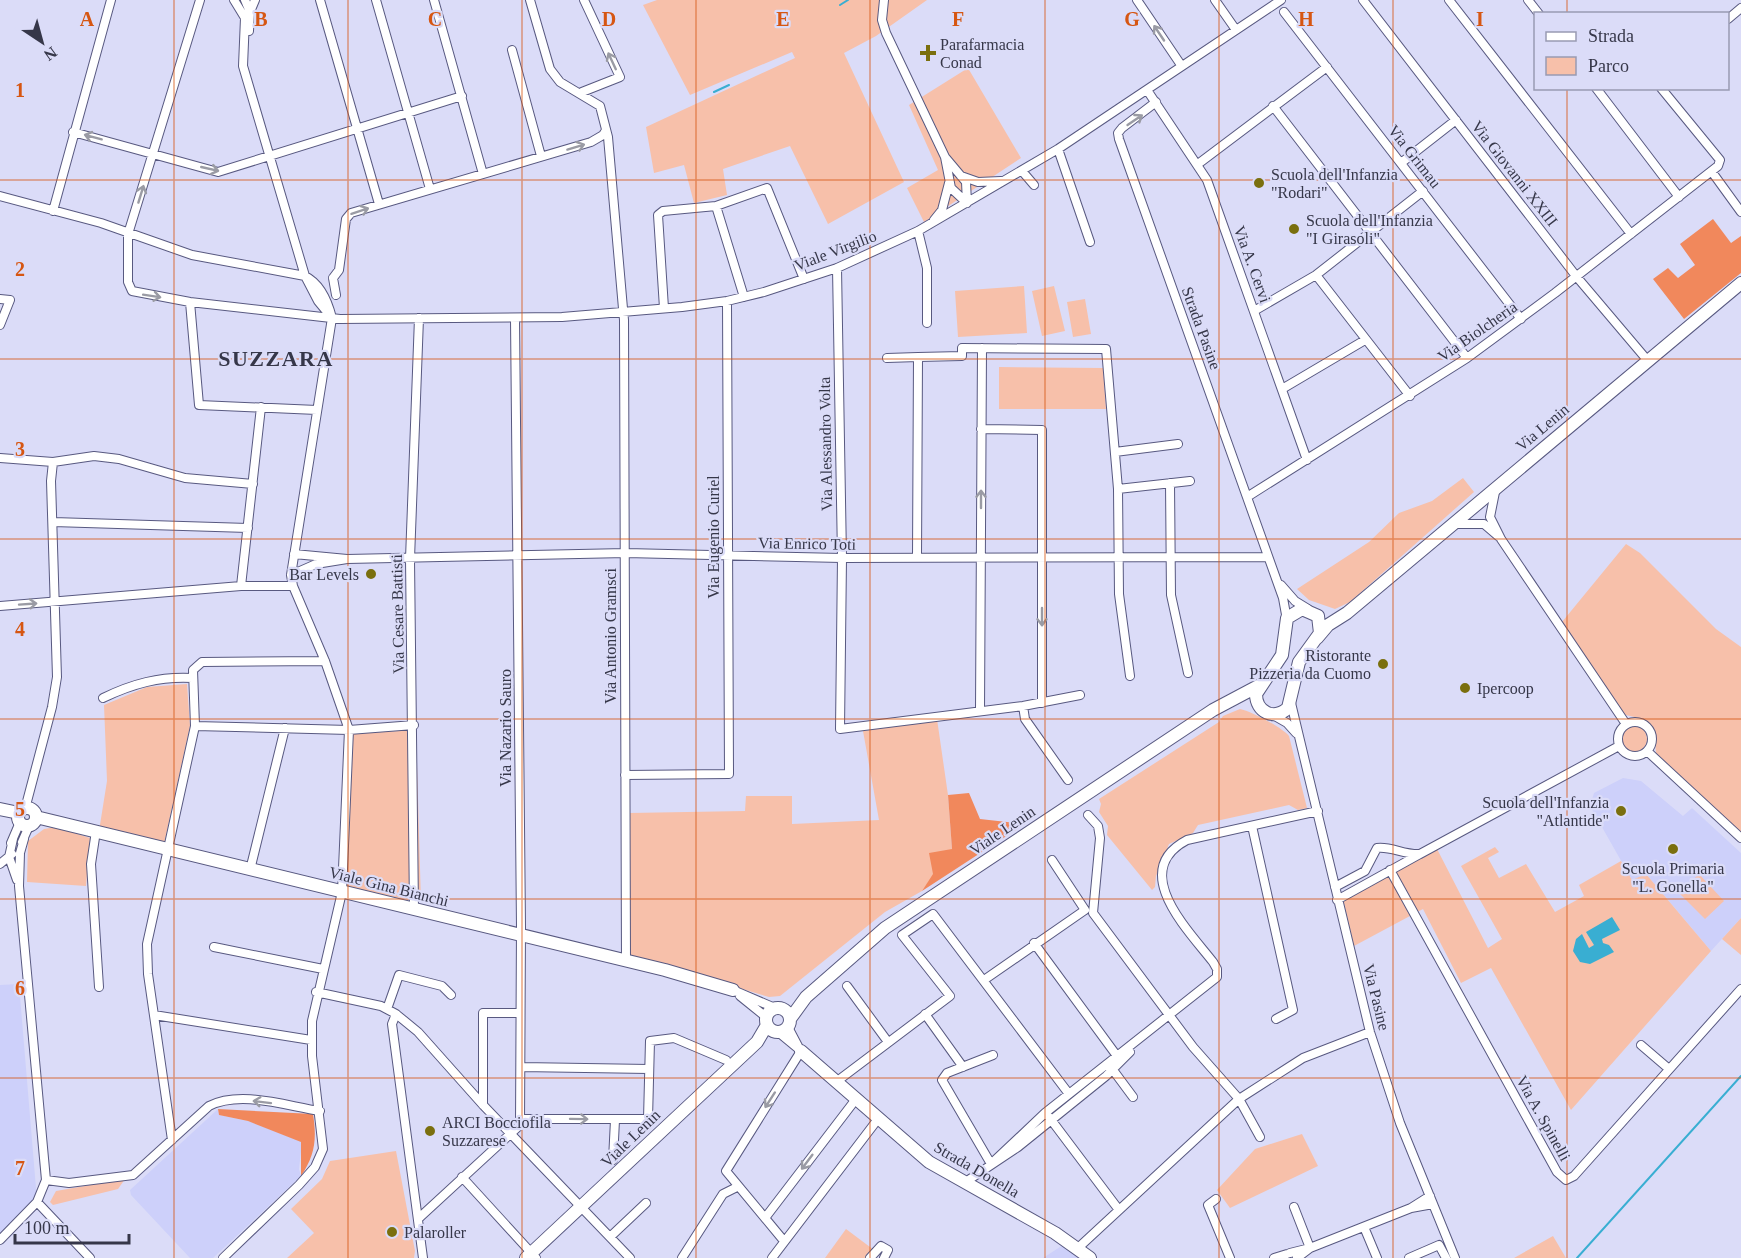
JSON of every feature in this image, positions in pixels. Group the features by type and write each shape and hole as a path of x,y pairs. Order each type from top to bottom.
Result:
{"main road":[{"name":"Via Lenin","path":"1291,703 1295,672 1303,654 1328,625 1741,283"},
{"name":"Via Lenin","path":"1311,611 1323,616 1337,614 1364,597"},
{"path":"1267,712 1257,694 1282,655 1287,620 1296,610 1311,611 1320,621 1317,638"},
{"name":"Viale Lenin","path":"531,1256 777,1021 885,928 1226,703 1262,684"},
{"path":"1226,703 1245,702 1267,712 1284,712 1291,703"},
{"name":"Viale Gina Bianchi","path":"0,809 626,961 733,990"},
{"name":"Strada Donella","path":"801,1051 927,1161 1078,1248 1090,1258"}],"street":[{"path":"52,211 111,0"},
{"path":"128,234 200,0"},
{"path":"320,0 379,204"},
{"path":"376,0 410,111 430,189"},
{"path":"434,0 483,174"},
{"name":"Via Antonio Gramsci","path":"530,0 550,69 560,82 582,93 600,106 606,130 622,312 626,554 626,961"},
{"path":"582,93 620,77 584,0"},
{"path":"884,0 882,20 886,33 945,157 954,192 967,203"},
{"path":"1137,0 1181,65"},
{"path":"1215,0 1236,30"},
{"name":"Viale Virgilio","path":"128,234 128,282 132,291 190,302 332,318 514,319 622,312 727,301 837,268 918,231 1058,149 1281,0"},
{"name":"Via Giovanni XXIII","path":"1363,0 1576,276 1648,361"},
{"path":"1449,0 1631,234"},
{"path":"1528,0 1537,12"},
{"path":"243,46 251,24 250,12 244,1"},
{"path":"222,1258 315,1167 323,1149 311,1040 316,992 342,892 349,730 325,661 293,586 291,575 332,318 318,302 309,278 243,66 244,1"},
{"path":"1729,17 1741,8"},
{"name":"Via Grimau","path":"1284,12 1521,319"},
{"path":"512,50 541,156"},
{"path":"1198,164 1327,67"},
{"name":"Via A. Cervi","path":"1147,90 1207,180 1307,460"},
{"path":"1598,90 1679,197"},
{"path":"1663,90 1720,160 1712,172 1741,212"},
{"path":"73,132 218,172 462,96"},
{"name":"Strada Pasine","path":"1156,102 1122,128 1118,133 1119,139 1286,605 1287,620"},
{"path":"1273,106 1467,358"},
{"path":"1401,163 1456,120"},
{"path":"336,296 333,278 339,270 347,215 591,142 603,135 606,130"},
{"path":"1058,149 1090,242"},
{"path":"945,157 968,188 967,203"},
{"path":"1022,171 1034,185"},
{"name":"Via Biolcheria","path":"1247,497 1467,358 1712,172"},
{"path":"961,176 992,183 1010,178"},
{"path":"930,224 942,210 949,192 950,179"},
{"path":"664,308 658,215 663,211 716,206 767,188 804,279"},
{"path":"1254,311 1316,275 1423,191"},
{"path":"0,196 101,223 192,255 309,278 333,278"},
{"path":"716,206 744,297"},
{"path":"918,231 927,268 927,323"},
{"name":"Via Alessandro Volta","path":"837,268 842,558 840,729 980,711"},
{"path":"1316,275 1410,396"},
{"path":"0,325 5,300"},
{"name":"Via Eugenio Curiel","path":"625,775 729,774 727,301"},
{"path":"190,302 199,405 317,410"},
{"name":"Via Cesare Battisti","path":"414,910 414,725 410,559 419,318"},
{"name":"Via Nazario Sauro","path":"512,1134 520,1125 521,936 519,556 514,319"},
{"path":"1282,389 1365,340"},
{"path":"887,358 962,356 962,348 1106,349 1118,489 1119,594 1130,676"},
{"path":"982,348 980,711 1042,703 1080,695"},
{"path":"917,558 918,357"},
{"path":"240,586 261,407"},
{"path":"981,429 1042,430 1042,703"},
{"path":"1115,452 1178,444"},
{"path":"0,458 53,462 94,456 119,459 185,478 253,484"},
{"path":"0,1239 37,1202 46,1180 19,886 20,853 26,817 57,677 51,481 53,462"},
{"path":"1118,489 1190,481"},
{"path":"1170,483 1171,595 1188,673"},
{"path":"1487,520 1496,486"},
{"path":"1475,504 1626,724"},
{"path":"1449,525 1487,520"},
{"path":"53,522 248,528"},
{"name":"Via Enrico Toti","path":"294,554 347,559 626,554 842,558 1267,557"},
{"name":"Via Enrico Toti","path":"291,575 316,564 347,559"},
{"path":"1276,580 1291,597 1311,611"},
{"path":"0,606 240,586 293,586"},
{"path":"172,1140 154,1015 147,944 195,726 193,670 202,662 325,661"},
{"path":"103,698 127,687 168,677 193,678"},
{"name":"Via Pasine","path":"1291,703 1370,1032 1400,1123 1455,1258"},
{"path":"1023,706 1025,719 1068,780"},
{"path":"1267,712 1287,723 1298,736"},
{"path":"1642,723 1650,730 1652,741 1647,751 1632,756 1619,746 1619,731 1626,724 1642,723"},
{"path":"195,726 349,730 414,725"},
{"path":"250,870 285,728"},
{"path":"1337,900 1619,746"},
{"path":"1647,751 1741,838"},
{"path":"964,1183 1081,1096 1117,1056 1217,977 1217,969 1213,962 1172,910 1164,895 1162,882 1170,854 1187,840 1318,811"},
{"path":"1088,814 1098,825 1100,838 1089,911"},
{"path":"0,864 26,817"},
{"path":"1252,826 1293,1010 1276,1019"},
{"path":"96,831 91,864 99,987"},
{"path":"4,858 24,839"},
{"path":"1335,887 1365,871 1377,848 1420,854"},
{"path":"1393,868 1401,860 1401,853"},
{"path":"4,858 19,886"},
{"path":"1052,860 1193,1047 1239,1099 1260,1137"},
{"name":"Via A. Spinelli","path":"1393,868 1561,1178 1566,1180 1574,1176 1741,988"},
{"path":"1356,876 1353,884 1358,888"},
{"path":"984,980 1034,943 1089,911"},
{"path":"836,1082 950,996 902,935 933,914 1069,1094 1081,1096"},
{"path":"1034,943 1117,1056"},
{"path":"214,947 323,969"},
{"path":"387,1009 399,975 442,986 452,994"},
{"path":"847,986 888,1042"},
{"path":"682,1258 724,1193 726,1168 801,1051 777,1021 733,990"},
{"path":"316,992 363,1000 387,1009 418,1032 483,1105 630,1258"},
{"path":"483,1105 483,1013 519,1013"},
{"path":"396,1014 392,1024 423,1258"},
{"path":"925,1014 963,1067"},
{"path":"154,1015 311,1040"},
{"path":"991,1164 1018,1147 1050,1119 1069,1094 1167,1022 1169,1016"},
{"path":"1078,1248 1239,1099 1303,1058 1370,1032"},
{"path":"520,1119 648,1119 650,1041 674,1038 726,1060"},
{"path":"1641,1044 1669,1069"},
{"path":"991,1164 942,1084 947,1073 993,1055"},
{"path":"1110,1066 1133,1097"},
{"path":"520,1067 648,1069"},
{"path":"46,1180 69,1184 134,1175 209,1106 224,1100 320,1111"},
{"path":"765,1218 856,1100"},
{"path":"772,1258 878,1119"},
{"path":"1050,1119 1119,1210"},
{"path":"613,1160 615,1120"},
{"path":"419,1218 512,1134"},
{"path":"727,1174 784,1241"},
{"path":"462,1177 531,1256"},
{"path":"724,1193 737,1187"},
{"path":"1216,1199 1208,1205 1230,1258"},
{"path":"1274,1258 1291,1256 1431,1200"},
{"path":"37,1202 90,1258"},
{"path":"610,1237 646,1203"},
{"path":"1294,1207 1310,1248"},
{"path":"1364,1227 1377,1258"},
{"path":"1409,1258 1439,1245 1446,1258"},
{"path":"870,1258 879,1247 884,1246 888,1250 884,1258"}],"shaded area":[{"path":"1713,219 1731,243 1741,236 1741,273 1684,319 1653,279 1668,268 1678,278 1695,265 1680,244"},
{"path":"1623,778 1641,781 1683,816 1692,808 1741,853 1741,918 1711,951 1647,875 1632,880 1590,806 1594,793"},
{"path":"969,793 980,819 1025,824 922,891 933,874 929,853 952,849 948,795"},
{"path":"1612,917 1620,930 1602,939 1603,943 1609,945 1614,952 1590,964 1580,962 1573,951 1576,939 1582,934 1589,948 1594,945 1586,932"},
{"path":"19,984 37,1200 0,1239 0,985"},
{"path":"218,1109 219,1115 248,1121 302,1142 299,1169 301,1176 213,1258 190,1258 131,1195 130,1190"},
{"path":"218,1109 313,1114 314,1146 301,1176 301,1142 248,1121 219,1115"},
{"path":"1063,1245 1080,1258 1043,1258"}],"green space":[{"path":"657,0 927,0 876,36 844,53 904,182 828,224 790,146 723,169 727,195 694,203 684,165 654,173 646,127 795,58 792,52 690,95 643,5"},
{"path":"968,68 1021,158 924,222 907,188 938,170 909,105"},
{"path":"1024,286 1027,333 958,337 955,291"},
{"path":"1054,286 1065,331 1042,336 1032,291"},
{"path":"1085,299 1091,334 1073,337 1067,302"},
{"path":"999,367 1103,368 1106,409 999,409"},
{"path":"1463,478 1474,492 1350,602 1335,609 1309,600 1297,589 1369,542 1399,513 1432,501"},
{"path":"1626,544 1640,553 1716,629 1741,647 1741,834 1656,753 1654,734 1648,724 1638,718 1620,714 1562,622"},
{"path":"187,684 190,726 163,849 99,831 107,781 104,705 147,687"},
{"path":"1240,709 1266,720 1289,736 1307,808 1298,810 1289,805 1198,825 1193,833 1169,844 1152,890 1107,835 1108,826 1099,812 1101,804 1099,799 1219,722 1223,716"},
{"path":"937,719 948,795 952,849 922,891 885,912 780,996 769,997 629,955 629,813 745,811 746,796 792,796 792,824 879,820 863,731"},
{"path":"1634,726 1643,730 1647,739 1643,748 1634,752 1625,748 1621,739 1625,730"},
{"path":"416,730 421,902 347,888 351,734"},
{"path":"56,827 90,838 86,886 27,882 28,841 44,829"},
{"path":"1436,847 1488,948 1502,939 1461,866 1495,847 1499,852 1488,858 1499,878 1526,864 1555,912 1584,896 1579,885 1621,861 1632,880 1646,874 1711,951 1571,1110 1491,968 1461,983 1423,909 1354,946 1343,899"},
{"path":"1699,874 1724,901 1705,919 1679,893"},
{"path":"1741,918 1741,955 1722,939"},
{"path":"1302,1134 1318,1166 1230,1208 1217,1190 1255,1149"},
{"path":"396,1151 415,1251 414,1258 287,1258 314,1233 291,1209 322,1179 330,1161"},
{"path":"125,1179 118,1189 53,1205 50,1202 56,1191"},
{"path":"846,1229 874,1250 868,1258 825,1258"},
{"path":"1553,1236 1566,1258 1514,1258"}],"waterway":[{"path":"840,5 848,0"},
{"path":"714,92 729,85"},
{"path":"1577,1258 1741,1076"}],"place":[{"name":"Parafarmacia Conad","path":"928,53"},
{"name":"Scuola dell'Infanzia \"Rodari\"","path":"1259,183"},
{"name":"Scuola dell'Infanzia \"I Girasoli\"","path":"1294,229"},
{"name":"Bar Levels","path":"371,574"},
{"name":"Ristorante Pizzeria da Cuomo","path":"1383,664"},
{"name":"Ipercoop","path":"1465,688"},
{"name":"Scuola dell'Infanzia \"Atlantide\"","path":"1621,811"},
{"name":"Scuola Primaria \"L. Gonella\"","path":"1673,849"},
{"name":"ARCI Bocciofila Suzzarese","path":"430,1131"},
{"name":"Palaroller","path":"392,1232"}],"district":[{"name":"SUZZARA","path":"276,358"}]}
